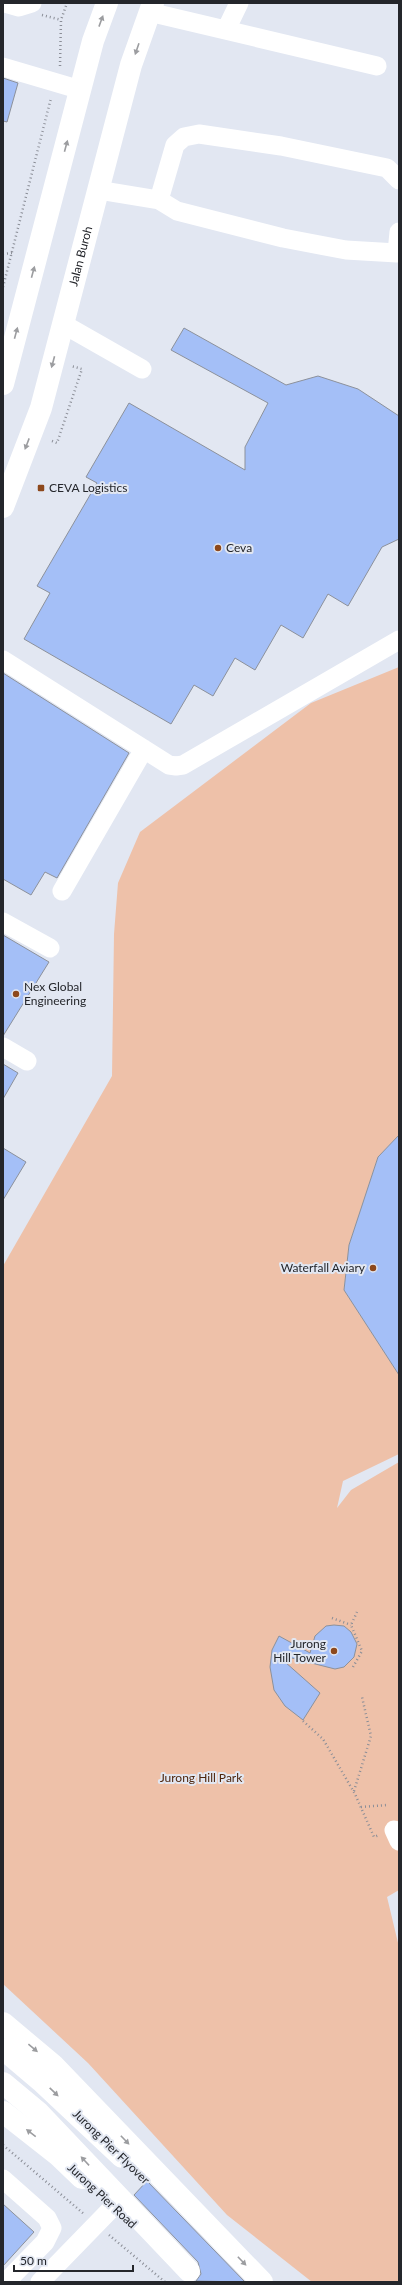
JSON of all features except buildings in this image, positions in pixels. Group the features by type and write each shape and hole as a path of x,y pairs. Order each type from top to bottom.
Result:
{"main road":[{"path":"3,384 93,41 108,3"},
{"name":"Jalan Buroh","path":"3,507 41,408 131,65 151,8"},
{"path":"3,2023 53,2065 262,2282"},
{"name":"Jurong Pier Flyover","path":"3,2049 41,2080 163,2196 222,2240"},
{"path":"3,2083 39,2113 194,2276"},
{"name":"Jurong Pier Road","path":"3,2112 58,2155 112,2208 194,2276"}],"lane":[{"path":"5,3 37,10"},
{"path":"226,30 238,3"},
{"path":"151,8 226,30 377,66"},
{"path":"3,67 81,90"},
{"path":"159,200 175,145 184,137 199,134 281,146 387,168 399,180"},
{"path":"98,190 159,200 177,211 283,238 346,250 398,254 399,232"},
{"path":"63,324 142,369"},
{"path":"3,660 169,765 176,766 183,765 399,640"},
{"path":"62,891 144,749"},
{"path":"3,922 50,948"},
{"path":"3,1047 27,1061"},
{"path":"3,2179 47,2218 52,2228 45,2242 6,2282"},
{"path":"40,2282 112,2208"}],"path":[{"path":"3,287 60,66 61,20 67,3"},
{"path":"37,10 61,20"},
{"path":"3,254 12,253"},
{"path":"52,440 57,443 82,369"},
{"path":"351,1625 357,1612"},
{"path":"332,1618 351,1625 362,1650 353,1667"},
{"path":"354,1791 371,1736 362,1697"},
{"path":"303,1720 323,1739 354,1791 374,1837 397,1836"},
{"path":"361,1807 387,1805"}],"green space":[{"name":"Jurong Hill Park","path":"399,667 399,1135 378,1157 349,1245 344,1290 399,1375 399,1454 343,1481 337,1508 351,1490 399,1462 399,1890 387,1897 399,1947 399,2282 312,2282 227,2215 88,2063 3,1984 3,1266 112,1076 114,934 118,883 140,832 311,703"}],"place":[{"name":"CEVA Logistics","path":"41,488"},
{"name":"Ceva","path":"218,548"},
{"name":"Nex Global Engineering","path":"16,994"},
{"name":"Waterfall Aviary","path":"373,1268"},
{"name":"Jurong Hill Tower","path":"334,1651"}]}
